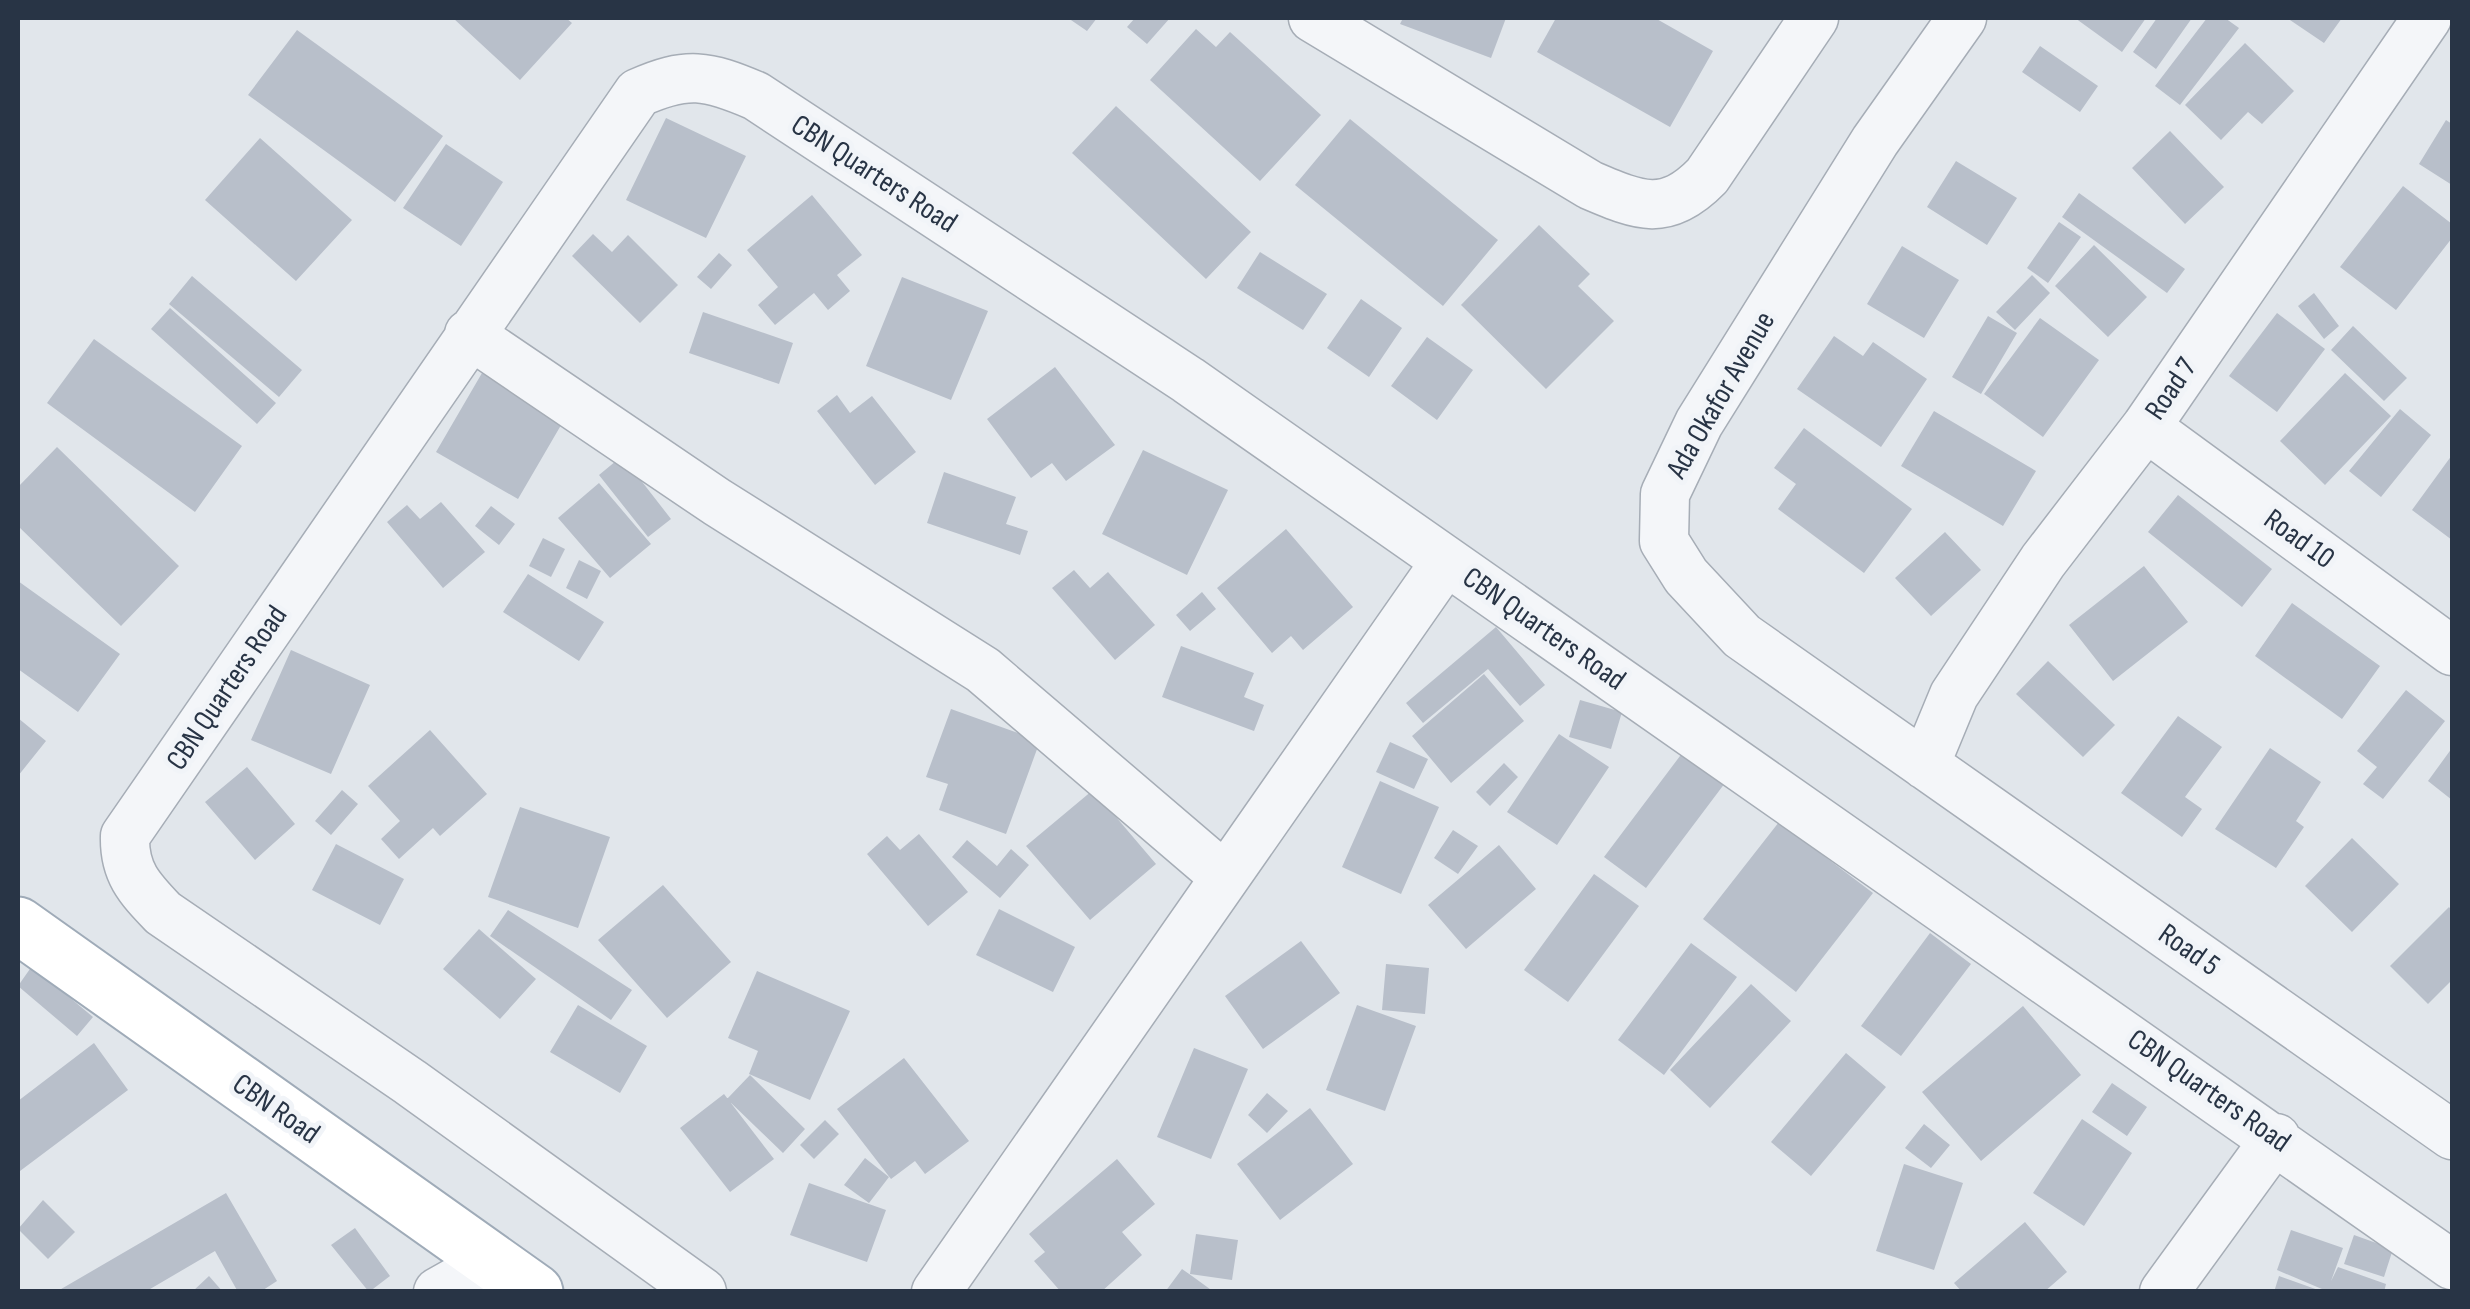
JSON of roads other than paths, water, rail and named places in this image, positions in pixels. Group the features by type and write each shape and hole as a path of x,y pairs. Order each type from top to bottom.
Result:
{"main road":[{"name":"CBN Road","path":"18,925 514,1276"}],"street":[{"path":"1313,18 1590,185 1630,202 1665,205 1688,196 1707,176 1814,18"},
{"name":"Ada Okafor Avenue","path":"1925,766 1742,636 1686,576 1664,541 1665,494 1698,423 1875,141 1962,18"},
{"name":"Road 7","path":"1925,766 1954,695 2043,561 2146,428 2426,18"},
{"name":"CBN Quarters Road","path":"702,1292 410,1082 163,914 137,886 124,863 125,836 638,92 673,77 713,78 756,96 1171,369 2276,1138 2452,1265"},
{"path":"469,334 716,502 983,670 1225,877"},
{"name":"Road 10","path":"2146,428 2452,650"},
{"path":"936,1292 1446,561"},
{"name":"Road 5","path":"1925,766 2452,1135"},
{"path":"2164,1292 2276,1138"},
{"path":"438,1292 514,1276"}]}
